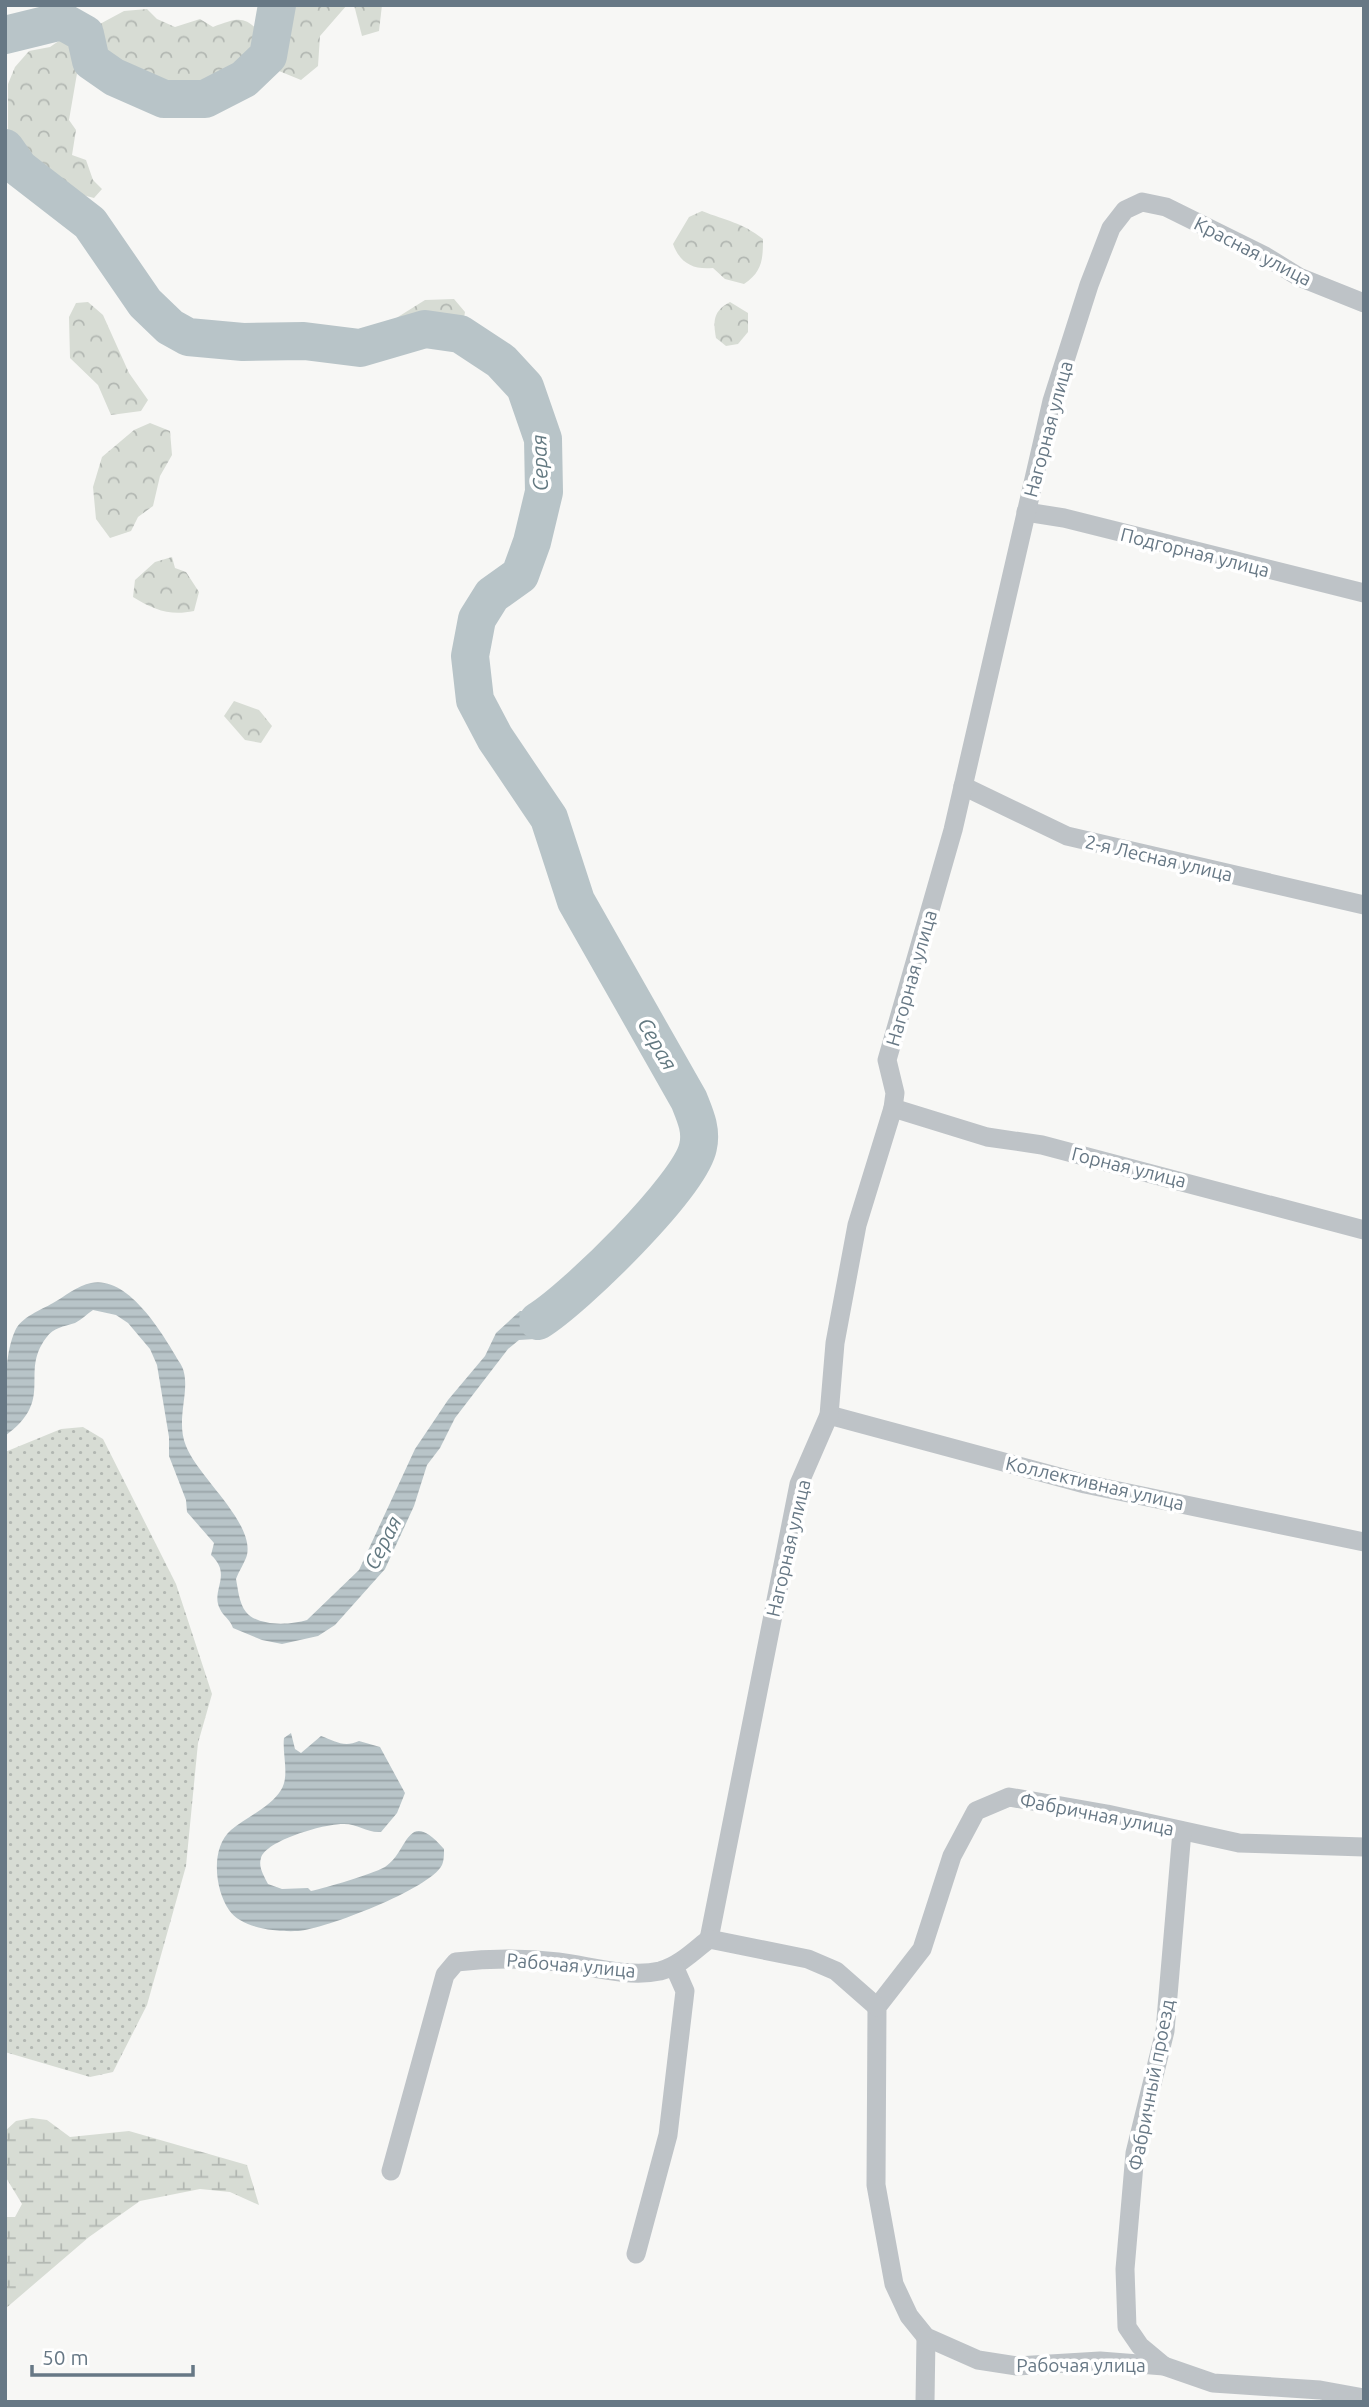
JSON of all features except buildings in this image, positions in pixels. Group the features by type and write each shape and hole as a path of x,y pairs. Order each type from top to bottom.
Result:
{"street":[{"name":"Красная улица","path":"1142,202 1166,207 1265,256 1299,277 1364,303"},
{"name":"Нагорная улица","path":"709,1939 799,1484 829,1415 835,1343 857,1225 893,1108 895,1093 887,1060 963,786 1052,401 1089,285 1111,228 1125,210 1142,202"},
{"name":"Подгорная улица","path":"1026,512 1064,518 1364,593"},
{"name":"2-я Лесная улица","path":"963,786 1067,836 1364,905"},
{"name":"Горная улица","path":"893,1108 987,1137 1082,1155 1364,1230"},
{"name":"Коллективная улица","path":"829,1415 1085,1484 1364,1542"},
{"name":"Фабричная улица","path":"877,2007 922,1949 952,1856 976,1811 1009,1797 1107,1814 1239,1843 1364,1847"},
{"name":"Фабричный проезд","path":"1164,2366 1140,2346 1126,2327 1125,2269 1135,2153 1165,2031 1182,1831"},
{"name":"Рабочая улица","path":"391,2171 445,1975 456,1962 491,1958 556,1962 631,1973 658,1971 674,1966 709,1939"},
{"path":"709,1939 808,1958 836,1970 877,2007 876,2185 894,2284 909,2316 926,2337 925,2402"},
{"path":"636,2254 668,2135 685,1991 674,1966"},
{"name":"Рабочая улица","path":"926,2337 978,2360 1017,2366 1100,2361 1164,2366 1213,2383 1320,2390 1364,2398"}],"green space":[{"path":"292,5 347,5 320,36 318,66 301,80 279,71 276,62 276,45"},
{"path":"354,5 382,5 379,31 362,36"},
{"path":"147,9 157,19 175,27 200,19 213,27 242,20 248,22 266,39 256,54 218,89 207,87 183,100 163,99 138,90 116,77 100,62 97,54 98,25 124,11"},
{"path":"66,36 79,40 80,56 69,120 76,130 72,155 86,160 93,180 102,189 94,198 52,187 26,170 14,158 8,140 8,84 15,67 29,51 50,47"},
{"path":"702,211 741,225 763,239 763,253 758,270 744,284 725,279 713,268 699,268 688,264 676,251 673,244 689,217"},
{"path":"454,299 465,312 463,324 439,336 424,337 402,351 388,351 382,340 382,327 425,300"},
{"path":"88,302 103,315 129,373 148,400 141,411 111,415 98,385 70,358 69,317 76,303"},
{"path":"730,302 748,313 748,332 738,344 726,346 716,338 715,322 720,309"},
{"path":"150,423 170,431 172,455 160,476 153,506 138,517 131,531 110,538 96,519 93,487 102,457 134,430"},
{"path":"172,557 175,568 186,572 199,592 194,611 162,611 133,597 135,580 155,562"},
{"path":"234,701 259,710 272,726 261,743 245,740 224,716"},
{"path":"83,1427 103,1439 176,1584 212,1694 198,1743 186,1866 147,2005 113,2072 90,2077 5,2052 5,1452 61,1429"},
{"path":"32,2118 47,2120 70,2137 129,2131 247,2165 259,2205 230,2192 200,2189 140,2201 89,2237 5,2309 5,2217 15,2217 22,2204 5,2176 5,2131 16,2121"}],"water":[{"path":"569,1281 582,1293 535,1339 519,1340 508,1349 455,1418 440,1448 427,1465 414,1506 385,1569 335,1625 318,1636 282,1644 262,1640 233,1628 221,1611 217,1595 220,1569 211,1555 214,1543 187,1512 186,1500 169,1456 169,1437 157,1365 150,1349 128,1323 116,1315 93,1310 75,1323 49,1334 35,1363 33,1398 29,1410 20,1423 5,1436 8,1354 18,1326 32,1314 86,1284 105,1283 119,1288 144,1310 155,1324 184,1372 182,1424 186,1446 234,1514 247,1542 247,1555 236,1579 246,1612 251,1617 266,1622 284,1624 307,1620 359,1570 415,1449 448,1400 485,1356 496,1333 520,1311 535,1311 546,1304"},
{"path":"291,1733 295,1749 301,1753 321,1736 340,1743 359,1741 380,1747 405,1793 397,1813 381,1832 349,1824 336,1824 298,1834 274,1845 265,1851 260,1861 268,1884 282,1889 308,1888 311,1891 370,1874 393,1860 409,1836 415,1832 432,1837 444,1849 442,1865 433,1875 376,1906 311,1929 270,1930 242,1921 229,1910 218,1881 217,1858 220,1847 231,1830 264,1807 281,1790 285,1772 284,1738"}],"waterway":[{"name":"Серая","path":"5,35 62,21 85,34 91,61 114,77 164,99 205,99 244,79 268,56 277,5"},
{"name":"Серая","path":"5,148 19,168 90,223 145,303 170,327 188,337 243,342 304,341 360,348 425,329 460,334 501,361 525,387 543,439 544,492 532,542 520,575 492,595 477,619 470,656 475,700 495,738 549,818 576,901 689,1100 699,1135 698,1147 690,1165 675,1188 602,1267 538,1321"}]}
